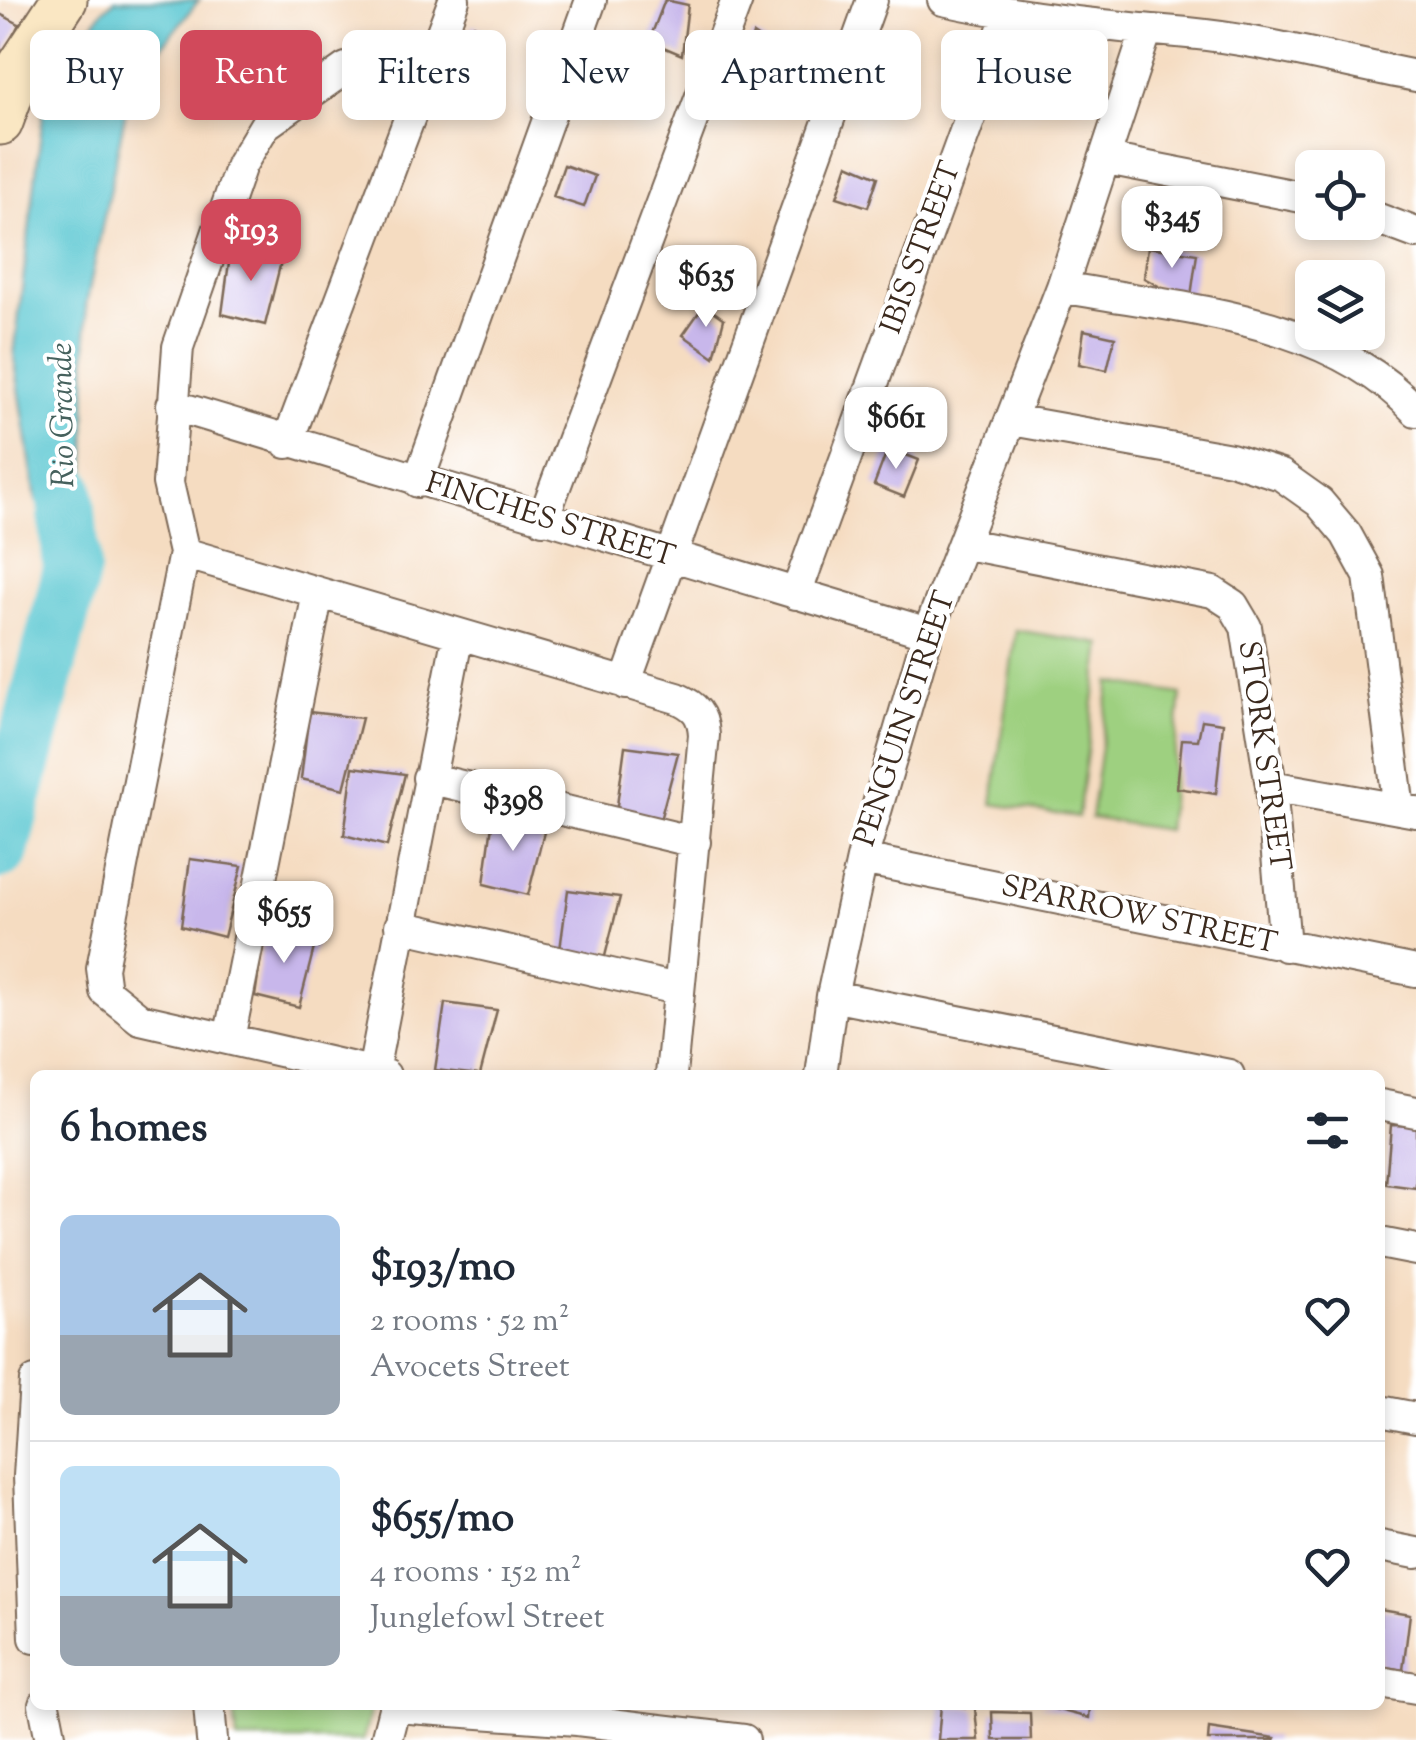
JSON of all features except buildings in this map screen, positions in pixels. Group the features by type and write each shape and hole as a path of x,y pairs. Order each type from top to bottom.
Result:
{"main road":[{"path":"0,122 20,67 64,0"}],"street":[{"path":"441,30 454,0"},
{"path":"418,482 591,0"},
{"path":"544,520 737,0"},
{"path":"625,684 872,0"},
{"path":"943,0 1008,14 1146,32 1189,33 1416,76"},
{"name":"IBIS STREET","path":"796,594 1008,14"},
{"name":"PENGUIN STREET","path":"822,1070 832,996 862,859 928,633 966,544 1062,287 1146,32"},
{"path":"342,71 256,135 178,347 168,483 184,554 105,942 106,991 140,1018 366,1070"},
{"path":"287,443 406,120"},
{"path":"1107,159 1295,196"},
{"path":"1385,219 1414,225"},
{"path":"1062,287 1294,332 1364,366 1416,411"},
{"name":"FINCHES STREET","path":"172,405 287,443 928,633"},
{"path":"1012,420 1231,459 1280,475 1319,502 1346,534 1369,576 1407,811 1271,786"},
{"name":"STORK STREET","path":"966,544 1213,592 1233,604 1246,626 1271,786 1286,946"},
{"path":"184,554 677,698 697,709 704,720 704,735 671,1070"},
{"path":"229,1039 318,593"},
{"path":"379,1070 400,926 458,634"},
{"path":"428,778 695,842"},
{"name":"SPARROW STREET","path":"862,859 1416,971"},
{"path":"400,926 677,989"},
{"path":"832,996 1203,1070"},
{"path":"1385,1106 1416,1112"},
{"path":"1385,1244 1416,1250"},
{"path":"1385,1412 1416,1418"},
{"path":"1385,1547 1416,1554"},
{"path":"1385,1683 1416,1688"},
{"path":"45,1710 51,1740"},
{"path":"209,1710 212,1740"},
{"path":"386,1740 394,1710"},
{"path":"518,1710 579,1712 744,1740"}],"green space":[{"path":"1016,630 1102,644 1078,817 992,804"},
{"path":"1110,682 1181,694 1167,830 1091,818"},
{"path":"234,1710 371,1710 363,1740 237,1740"}],"water":[{"path":"115,0 199,0 160,49 160,30 90,30"},
{"path":"42,120 124,120 86,305 87,511 72,569 36,500 14,355"}],"waterway":[{"name":"Rio Grande","path":"0,850 72,569 65,489"}]}
